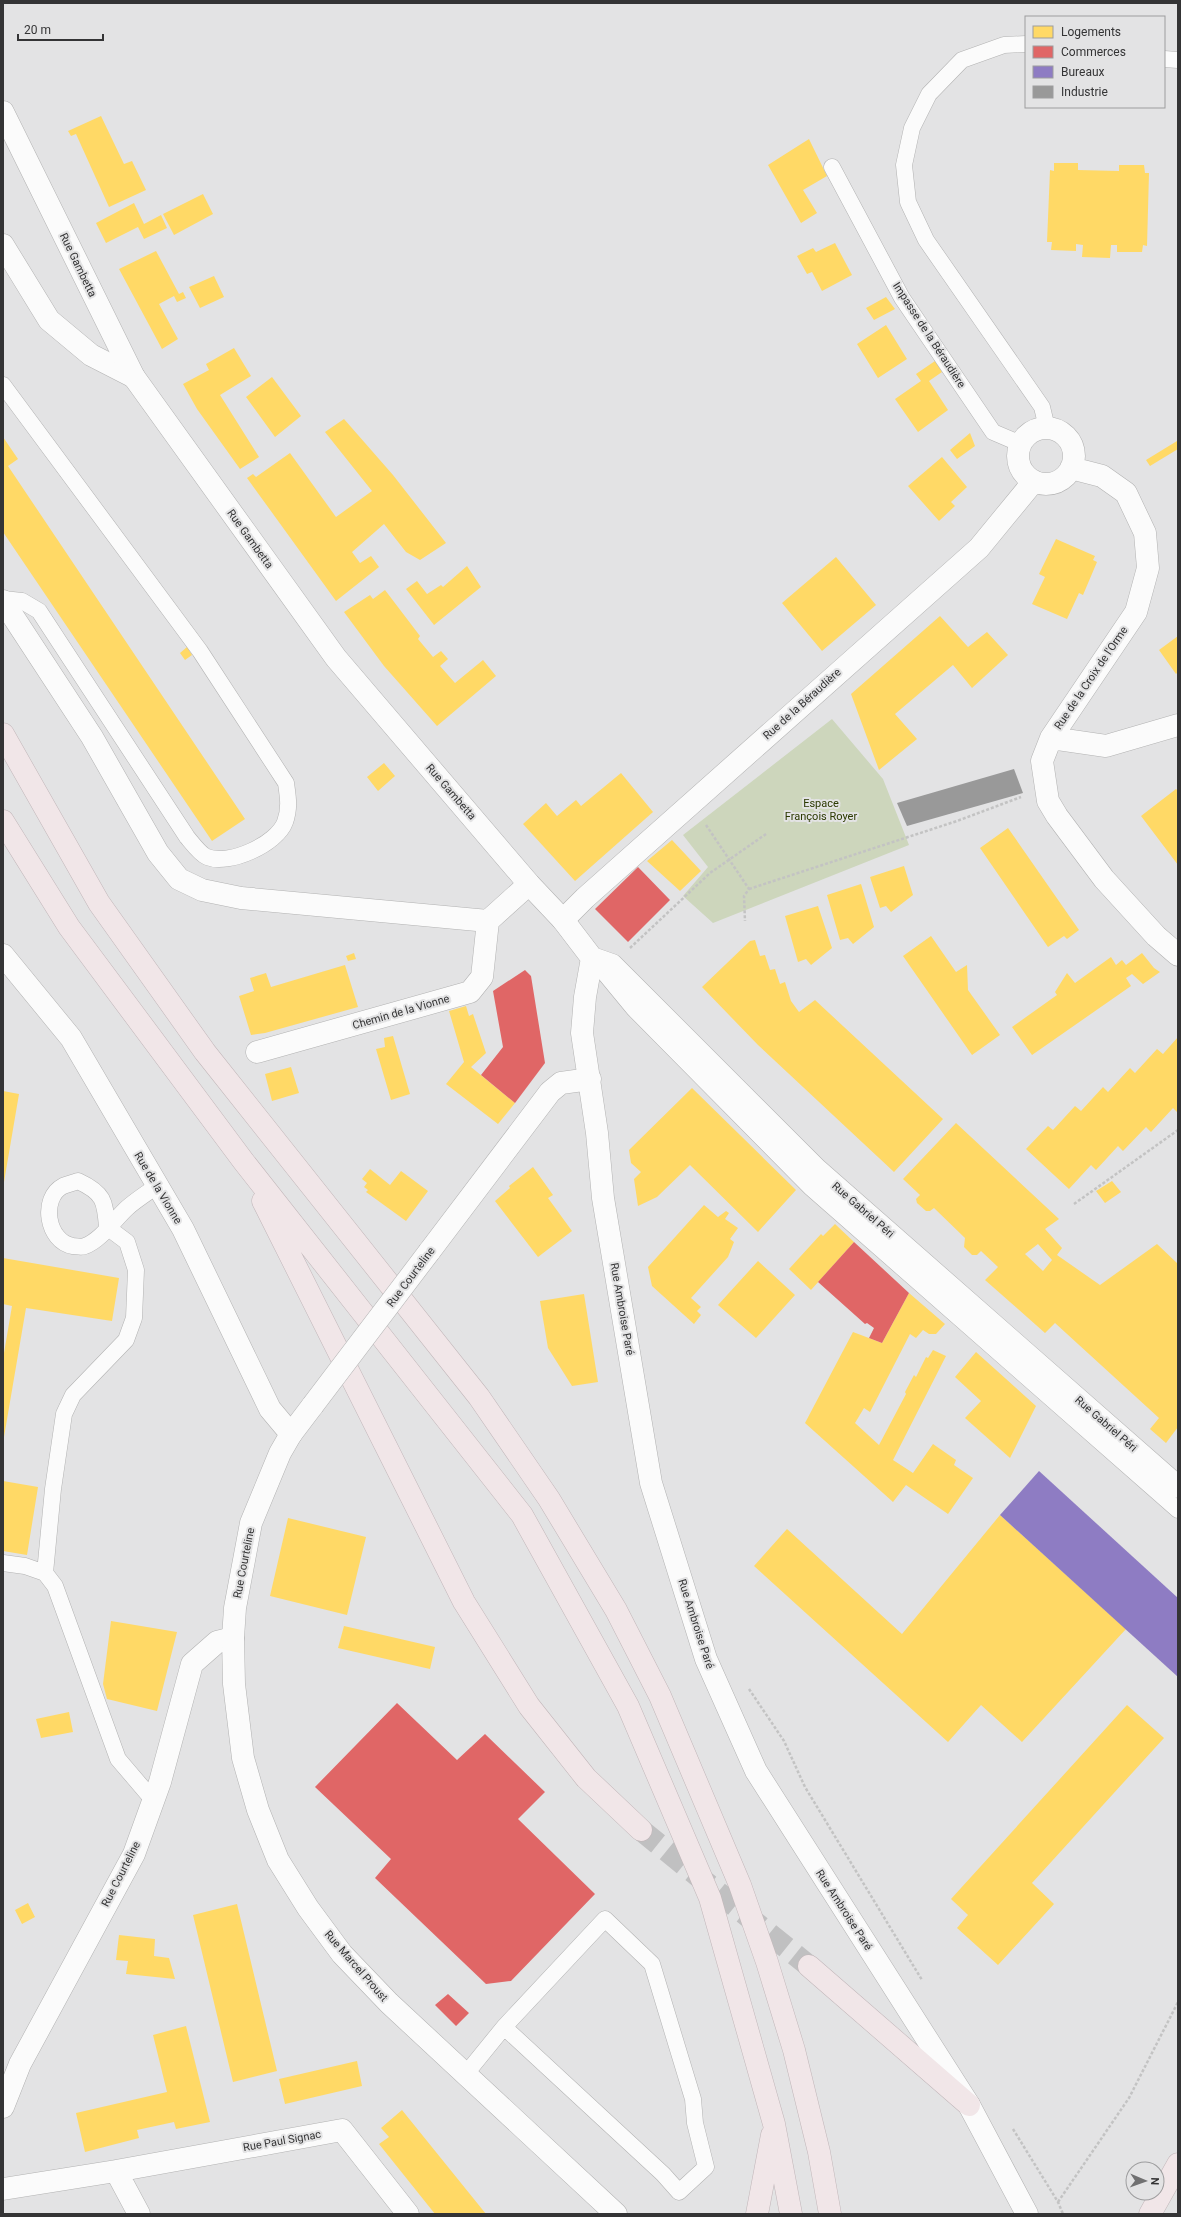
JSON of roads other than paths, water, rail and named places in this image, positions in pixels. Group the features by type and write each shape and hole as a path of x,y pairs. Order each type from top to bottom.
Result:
{"highway":[{"path":"3,730 14,754"},
{"path":"3,734 99,903 205,1052 479,1397 549,1499 616,1610 660,1696 740,1885 767,1962 794,2050 818,2152 830,2212"},
{"path":"3,821 69,927 244,1162 522,1515 628,1706 710,1898 774,2124 791,2214"},
{"path":"244,1162 464,1602 529,1706 586,1778 641,1830"},
{"path":"809,1966 969,2105"},
{"path":"757,2214 774,2124"},
{"path":"1150,2214 1178,2164"}],"main road":[{"name":"Rue Gambetta","path":"3,112 134,377 336,658 529,884 563,920"},
{"path":"3,245 49,320 91,355 134,377"},
{"path":"1047,428 1056,429 1070,441 1074,459 1071,468 1059,480 1042,483 1034,481 1021,469 1018,452 1021,444 1032,432 1047,428"},
{"name":"Rue de la Croix de l'Orme","path":"1071,468 1102,476 1126,493 1145,533 1148,568 1136,612 1051,738 1042,761 1045,788 1048,801 1057,816 1104,879 1156,936 1178,955"},
{"name":"Rue de la Béraudière","path":"563,920 585,898 979,548 1034,481"},
{"path":"3,600 92,737 158,853 179,879 202,890 241,898 488,920 529,884"},
{"path":"1051,738 1106,746 1178,725"},
{"name":"Chemin de la Vionne","path":"257,1052 470,992 482,977 488,920"},
{"name":"Rue Gabriel Péri","path":"563,920 602,962 816,1169 1178,1487"},
{"name":"Rue de la Vionne","path":"3,955 71,1038 183,1229 270,1409 291,1434"},
{"name":"Rue Ambroise Paré","path":"602,962 585,996 582,1033 590,1079 603,1198 651,1483 706,1659 756,1770 969,2105 1027,2214"},
{"name":"Rue Courteline","path":"3,2108 20,2064 134,1854 153,1800 192,1664 217,1642 233,1638 235,1608 251,1523 266,1484 291,1434 550,1092 561,1083 590,1079"},
{"name":"Rue Marcel Proust","path":"233,1638 234,1684 243,1758 258,1810 278,1860 308,1908 342,1954 389,2003 616,2214"},
{"name":"Rue Paul Signac","path":"3,2189 116,2171 342,2130 408,2214"},
{"path":"116,2171 139,2214"}],"lane":[{"path":"1025,44 1004,45 962,60 929,94 912,128 904,165 908,202 926,240 1042,407 1047,428"},
{"path":"1165,59 1178,60"},
{"name":"Impasse de la Béraudière","path":"832,166 902,298 993,432 1021,444"},
{"path":"3,385 200,651 286,783 289,807 285,824 272,838 237,858 220,860 205,856 187,837 39,611 22,601 3,600"},
{"path":"602,962 634,1009 810,1187 1178,1510"},
{"path":"45,1573 53,1489 64,1414 74,1395 126,1340 134,1318 136,1270 127,1242 107,1228 129,1206 157,1186"},
{"path":"3,1563 25,1566 45,1573 55,1586 118,1759 153,1800"},
{"path":"465,2075 504,2027 605,1918 652,1964 693,2099 695,2123 706,2167 679,2192 663,2174 504,2027"}],"tunnel":[{"path":"641,1830 809,1966"}],"park label":[{"name":"Espace François Royer","path":"821,809"}]}
